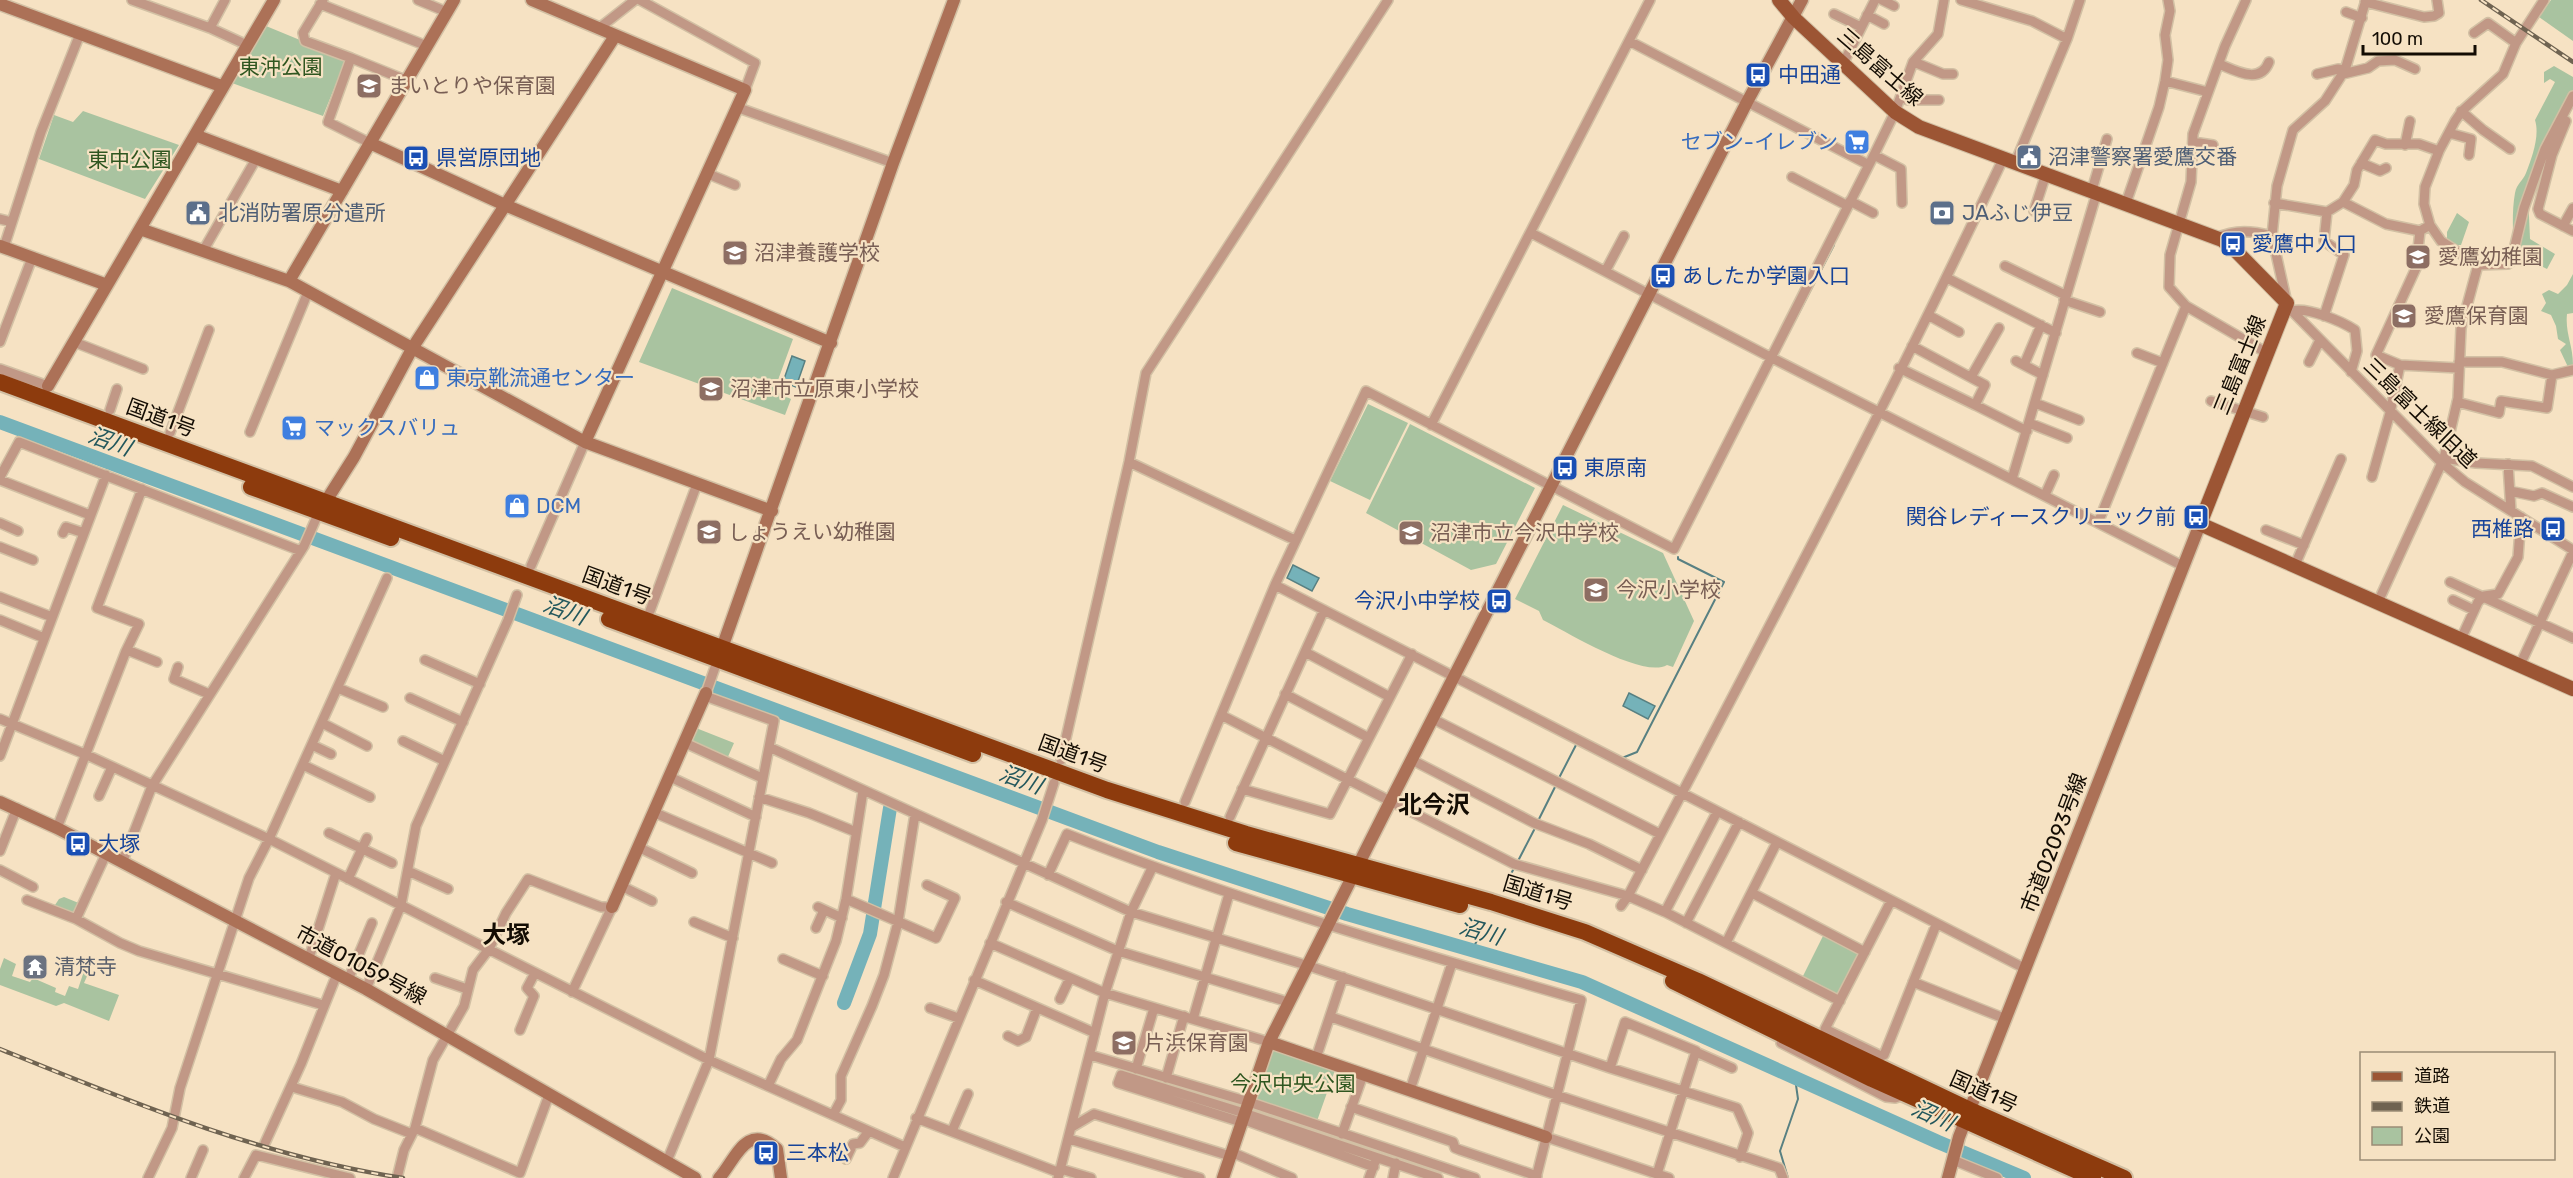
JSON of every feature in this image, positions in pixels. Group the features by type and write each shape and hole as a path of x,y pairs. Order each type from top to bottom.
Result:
{"highway":[{"name":"国道1号","path":"0,382 322,507"},
{"name":"国道1号","path":"0,394 322,507 720,654 1107,790 1593,946 1653,972 1965,1123 2093,1178"},
{"name":"国道1号","path":"720,654 1052,791 1354,871 1527,912 1616,944 1965,1123 2124,1178"}],"main road":[{"name":"三島富士線","path":"1779,0 1794,18 1895,112 1919,127 2217,238 2236,250 2289,307 2267,352 2200,524"},
{"path":"2200,524 2573,689"}],"street":[{"path":"132,0 210,28 247,45"},
{"path":"210,28 225,0"},
{"path":"0,369 48,386 195,135 221,86 274,0"},
{"path":"418,0 447,12"},
{"path":"290,281 454,0"},
{"path":"532,0 745,90"},
{"path":"598,29 635,0"},
{"path":"531,566 661,271 745,90 755,63 640,0"},
{"path":"572,992 706,695 893,163 954,0"},
{"path":"1061,760 1129,462 1146,373 1388,0"},
{"path":"1431,425 1650,0"},
{"path":"1223,1178 1269,1042 1288,1002 1309,966 1341,896 1747,102 1802,0"},
{"path":"1843,64 1875,0"},
{"path":"1882,0 1894,6"},
{"path":"1185,802 1275,585 1366,391 1674,549 1875,155 1895,112 1914,62 1938,34 1944,0"},
{"path":"1961,0 2031,21 2067,39"},
{"path":"1621,906 1629,896 1899,368 2009,161 2067,39 2080,0"},
{"path":"2126,203 2159,106 2165,81 2168,60 2165,35 2170,11 2168,0"},
{"path":"2246,0 2225,46 2193,142 2191,182 2170,255 2169,287 2186,306 2267,352"},
{"path":"2351,372 2356,352 2355,330 2343,322 2289,307 2272,236 2274,203 2293,130 2298,123 2325,101 2344,72 2366,1 2424,17 2439,13 2437,0"},
{"path":"2544,0 2516,43 2503,74 2461,111 2439,151 2425,188 2424,204 2430,225 2441,241 2478,265 2511,262 2524,208 2546,149 2573,96"},
{"path":"408,81 305,41 303,33 322,2 427,46"},
{"path":"0,4 221,86"},
{"path":"2346,12 2362,18"},
{"path":"1834,14 1861,27"},
{"path":"1867,15 1884,24"},
{"path":"2474,33 2488,23 2516,43"},
{"path":"80,34 41,132 2,247 107,285"},
{"path":"122,863 152,786 303,549 322,507 354,457 413,347 615,36"},
{"path":"1629,40 1869,165"},
{"path":"351,58 328,122 505,205 831,343"},
{"path":"2317,74 2338,69 2344,72 2368,68 2378,61 2395,60 2415,69"},
{"path":"1914,62 1943,74 1953,74"},
{"path":"2219,64 2244,74 2259,75 2266,71 2269,62"},
{"path":"2165,81 2208,92"},
{"path":"1901,97 1908,100 1939,100"},
{"path":"2538,210 2552,154 2573,105"},
{"path":"736,107 893,163"},
{"path":"2461,111 2510,149"},
{"path":"2405,145 2410,121"},
{"path":"2448,133 2470,139 2469,154"},
{"path":"195,135 342,191"},
{"path":"2012,479 2056,333 2106,139"},
{"path":"2274,203 2327,212 2343,202 2354,185 2357,170 2375,140 2386,144 2419,144 2439,151"},
{"path":"2193,142 2213,145"},
{"path":"2274,154 2285,158"},
{"path":"1875,155 1901,169 1902,203"},
{"path":"203,251 256,159"},
{"path":"2361,163 2380,171 2386,168"},
{"path":"706,172 735,185"},
{"path":"2034,211 2046,174"},
{"path":"1792,177 1873,213"},
{"path":"2343,202 2386,224 2420,231 2430,225"},
{"path":"2524,208 2538,210 2540,214 2573,231"},
{"path":"2564,226 2573,208"},
{"path":"2324,316 2344,255 2324,241 2327,212"},
{"path":"0,219 12,222"},
{"path":"140,229 290,281 585,442 771,512"},
{"path":"2217,238 2224,234 2244,231 2272,236"},
{"path":"2376,355 2416,268 2420,231"},
{"path":"1531,233 2183,566"},
{"path":"1606,270 1624,236"},
{"path":"0,342 32,258"},
{"path":"2378,602 2442,460 2457,402 2461,328 2478,265"},
{"path":"2005,266 2100,312"},
{"path":"1947,278 2056,333"},
{"path":"250,432 308,292"},
{"path":"2098,523 2186,306"},
{"name":"三島富士線旧道","path":"2289,307 2391,413 2465,482 2573,551"},
{"path":"1928,315 1959,332"},
{"path":"2041,325 2020,363 2043,375"},
{"path":"1971,377 1999,328"},
{"path":"170,433 209,330"},
{"path":"2309,362 2320,340"},
{"path":"74,342 143,369"},
{"path":"1912,346 1985,385 1975,405"},
{"path":"2356,352 2376,355 2400,365 2502,362 2552,375 2573,370"},
{"path":"2137,353 2163,363"},
{"path":"2372,477 2391,413 2400,365"},
{"path":"1899,368 1975,405 2028,427 2067,438"},
{"path":"2457,402 2499,413 2501,401 2547,408 2552,375"},
{"path":"110,410 117,389"},
{"path":"2211,401 2263,417"},
{"path":"2035,404 2079,420"},
{"path":"90,515 0,479 19,442 303,549"},
{"path":"2295,565 2341,459"},
{"path":"2442,460 2532,466 2573,487"},
{"path":"1129,462 1295,540"},
{"path":"2508,464 2511,511"},
{"path":"0,756 105,475"},
{"path":"2045,495 2054,475"},
{"path":"650,611 698,484"},
{"path":"57,828 127,650 140,624 97,608 142,489"},
{"path":"2510,491 2534,496 2542,493 2573,507"},
{"path":"2461,639 2474,610 2484,596 2498,594 2518,557 2521,517"},
{"path":"0,524 18,531"},
{"name":"市道02093号線","path":"1948,1178 1965,1123 2200,524"},
{"path":"63,533 66,527 84,533"},
{"path":"2266,530 2304,545"},
{"path":"0,548 33,560"},
{"path":"2520,665 2573,551"},
{"path":"148,1178 172,1128 180,1088 249,878 269,839 387,578"},
{"path":"2450,582 2573,639"},
{"path":"1275,585 1681,795 1739,822 1936,925 2026,969"},
{"path":"0,597 52,617"},
{"path":"366,989 401,905 416,826 516,598"},
{"path":"2453,600 2474,610"},
{"path":"1230,817 1324,610"},
{"path":"0,620 45,638"},
{"path":"127,650 158,662"},
{"path":"1305,652 1390,697"},
{"path":"1242,789 1330,814 1412,654"},
{"path":"425,660 480,684"},
{"path":"178,667 174,679 209,694"},
{"path":"338,687 383,707"},
{"path":"1285,694 1369,738"},
{"path":"667,1161 709,1060 774,721 706,695"},
{"path":"410,698 463,722"},
{"path":"1221,715 1514,864 1629,896 1839,1001"},
{"path":"0,718 87,755 269,839 709,1060 905,1147"},
{"path":"1433,719 1660,834"},
{"path":"322,723 367,746"},
{"path":"403,741 445,761"},
{"path":"685,743 762,778"},
{"path":"312,745 331,754"},
{"path":"769,747 1131,912 1309,966 1610,1068 1737,1108 1748,1133 1740,1156"},
{"path":"1412,759 1534,823 1589,844 1642,870"},
{"path":"303,765 370,797"},
{"path":"99,796 112,767"},
{"path":"670,777 756,818"},
{"path":"768,1086 781,1059 797,1040 823,976 842,918 847,899 863,791"},
{"path":"893,1178 1052,791"},
{"path":"759,797 809,813 856,832"},
{"name":"市道01059号線","path":"0,802 57,828 235,922 309,958 695,1178"},
{"path":"0,851 17,808"},
{"path":"653,812 772,863"},
{"path":"1665,912 1717,812"},
{"path":"833,1115 841,1100 841,1076 866,1023 884,975 898,922 915,814"},
{"path":"1686,923 1739,822"},
{"path":"329,833 392,863"},
{"path":"1048,875 1066,834 1152,868 1229,894 1330,922 1452,963 1581,1000 1537,1177 1455,1148 1453,1142 1351,1107"},
{"path":"348,879 367,838"},
{"path":"1726,943 1777,842"},
{"path":"638,847 692,873"},
{"path":"76,919 106,854"},
{"path":"1060,1173 1105,993 1131,912 1152,868"},
{"path":"0,870 33,887"},
{"path":"408,871 448,889"},
{"path":"309,958 336,873"},
{"path":"397,1178 402,1155 414,1131 433,1060 464,1006 473,970 489,950 506,914 528,879 601,907 612,907"},
{"path":"847,899 936,938 955,898 927,885"},
{"path":"621,886 652,901"},
{"path":"1752,893 1865,952"},
{"path":"1166,1078 1203,979 1229,894"},
{"path":"27,900 76,919 140,951 323,1005"},
{"path":"1891,901 1825,1029 1881,1056 1884,1055 1936,925"},
{"path":"1006,902 1118,951 1203,979 1288,1002"},
{"path":"816,928 821,909 842,918"},
{"path":"694,922 733,938"},
{"path":"265,1143 292,1087 323,1005 343,977 372,923"},
{"path":"990,943 1105,993 1269,1042 1669,1178"},
{"path":"783,959 823,976"},
{"path":"1410,1090 1452,963"},
{"path":"520,1030 534,996 527,988 536,973"},
{"path":"1316,1058 1343,977"},
{"path":"435,978 467,989"},
{"path":"1060,999 1070,978"},
{"path":"974,980 1095,1033"},
{"path":"1913,982 2006,1019"},
{"path":"930,1008 958,1018"},
{"path":"1008,1036 1018,1041 1026,1037 1038,1008"},
{"path":"1136,1069 1154,1008"},
{"path":"1331,1017 1556,1095 1779,1168 1783,1178"},
{"path":"1610,1068 1625,1022 1732,1068"},
{"path":"1781,1043 1886,1097 1895,1098 1906,1094"},
{"path":"1657,1174 1696,1052"},
{"path":"1090,1055 1166,1078 1244,1114 1374,1167"},
{"path":"1438,1178 1377,1156 1244,1114 1121,1075 1118,1083 1244,1114 1342,1134 1470,1177"},
{"path":"1342,1134 1362,1075"},
{"path":"292,1087 342,1102 374,1119 414,1131 520,1173 530,1140 549,1095"},
{"path":"952,1131 968,1094"},
{"path":"1072,1127 1094,1114 1231,1154 1292,1178"},
{"path":"916,1118 1060,1173 1091,1178"},
{"path":"846,1159 853,1144 860,1143 869,1131"},
{"path":"1069,1139 1200,1178"},
{"path":"719,1178 738,1150 753,1141 766,1142 777,1149 781,1178"},
{"path":"190,1178 203,1150"},
{"path":"244,1178 256,1155 350,1178"},
{"path":"1369,1178 1377,1156"},
{"path":"1953,1159 1997,1178"},
{"path":"1396,1163 1396,1177"}],"green space":[{"path":"2551,0 2573,0 2573,41 2539,17"},
{"name":"東沖公園","path":"266,26 346,59 323,116 232,83"},
{"path":"2554,66 2573,77 2573,91 2528,193 2530,239 2555,254 2547,269 2535,263 2522,267 2513,262 2515,193 2526,173 2533,153 2537,133 2535,120 2555,82 2550,79 2544,83 2544,72"},
{"name":"東中公園","path":"83,111 179,145 145,199 39,159 54,115 73,122"},
{"path":"2457,213 2469,222 2461,245 2452,245 2447,240 2447,232"},
{"path":"2573,274 2573,313 2567,314 2567,321 2573,365 2568,367 2560,350 2566,344 2558,339 2551,315 2541,311 2546,303 2542,294 2549,290 2558,294"},
{"path":"672,288 793,339 774,391 791,399 785,415 639,362"},
{"path":"1368,404 1408,423 1370,500 1330,481"},
{"path":"1410,424 1535,488 1496,564 1471,570 1366,513"},
{"path":"1563,505 1663,553 1694,621 1673,667 1667,665 1656,668 1641,666 1605,652 1543,620 1539,611 1515,599"},
{"path":"696,728 734,743 727,759 692,743"},
{"path":"64,897 81,904 74,916 42,904 43,901 55,905 59,899"},
{"path":"1824,934 1858,951 1859,956 1839,994 1835,995 1802,978"},
{"path":"4,958 16,964 12,976 30,982 33,978 56,988 55,992 65,996 69,986 78,989 84,971 88,974 84,983 119,995 109,1021 64,1003 56,1006 0,985 0,969"},
{"name":"今沢中央公園","path":"1275,1050 1335,1070 1317,1121 1256,1100 1254,1096 1268,1053"}],"water":[{"path":"792,356 805,361 796,387 783,382"},
{"path":"1293,565 1319,578 1312,591 1287,578"},
{"path":"1629,693 1655,706 1648,719 1623,706"}],"waterway":[{"path":"1791,328 1834,245"},
{"name":"沼川","path":"0,422 1158,852 1347,914 1582,982 1938,1142 2024,1178"},
{"path":"1622,758 1637,752 1724,582 1678,557"},
{"path":"1559,778 1576,745"},
{"path":"1538,821 1555,787"},
{"path":"844,1003 870,934 890,808"},
{"path":"1518,861 1534,830"},
{"path":"1506,884 1513,870"},
{"path":"1472,950 1480,935"},
{"path":"1788,1178 1780,1151 1798,1099 1795,1078"}],"railway":[{"path":"2481,0 2573,62"},
{"path":"0,1049 198,1126 299,1156 351,1169 403,1178"}],"place":[{"name":"中田通","path":"1758,75"},
{"name":"まいとりや保育園","path":"369,86"},
{"name":"セブン-イレブン","path":"1857,142"},
{"name":"沼津警察署愛鷹交番","path":"2029,157"},
{"name":"県営原団地","path":"416,158"},
{"name":"北消防署原分遣所","path":"198,213"},
{"name":"JAふじ伊豆","path":"1942,213"},
{"name":"愛鷹中入口","path":"2233,244"},
{"name":"沼津養護学校","path":"735,253"},
{"name":"愛鷹幼稚園","path":"2418,257"},
{"name":"あしたか学園入口","path":"1663,276"},
{"name":"愛鷹保育園","path":"2404,316"},
{"name":"東京靴流通センター","path":"427,378"},
{"name":"沼津市立原東小学校","path":"711,389"},
{"name":"マックスバリュ","path":"294,428"},
{"name":"東原南","path":"1565,468"},
{"name":"DCM","path":"517,506"},
{"name":"関谷レディースクリニック前","path":"2196,517"},
{"name":"西椎路","path":"2553,529"},
{"name":"しょうえい幼稚園","path":"709,532"},
{"name":"沼津市立今沢中学校","path":"1411,533"},
{"name":"今沢小学校","path":"1596,590"},
{"name":"今沢小中学校","path":"1499,601"},
{"name":"大塚","path":"78,844"},
{"name":"清梵寺","path":"35,967"},
{"name":"片浜保育園","path":"1124,1043"},
{"name":"三本松","path":"766,1153"}],"district":[{"name":"北今沢","path":"1434,805"},
{"name":"大塚","path":"506,935"}]}
